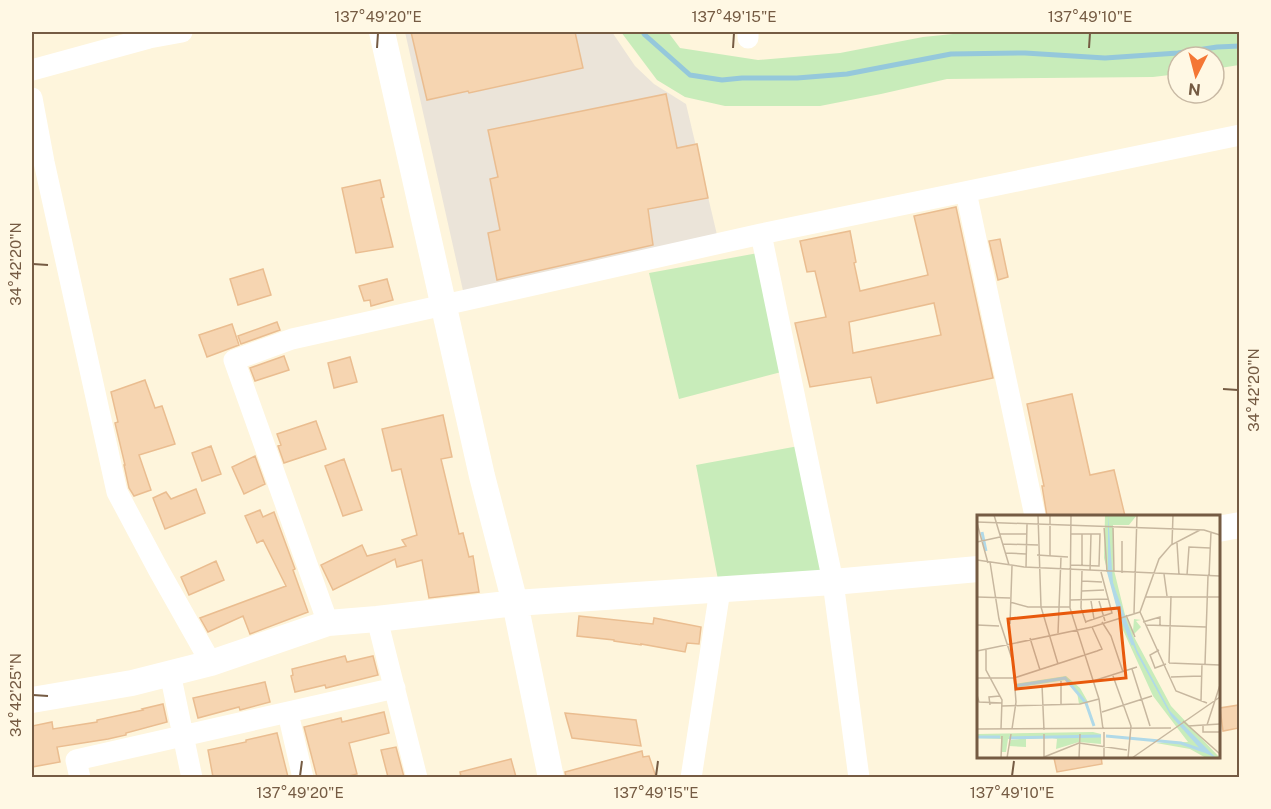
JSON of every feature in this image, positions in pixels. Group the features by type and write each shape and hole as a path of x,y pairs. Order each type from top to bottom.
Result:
{"street":[{"path":"32,70 148,35 182,32"},
{"path":"382,32 482,476 515,603 551,777"},
{"path":"32,98 117,492 211,663"},
{"path":"328,622 234,360 292,339 444,304 760,234 1239,135"},
{"path":"966,192 1035,515"},
{"path":"760,234 833,582 859,777"},
{"path":"1220,529 1239,525"},
{"path":"32,700 132,682 211,663 328,622 377,619 515,603 833,582 977,569"},
{"path":"691,777 720,590"},
{"path":"377,619 417,777"},
{"path":"170,673 192,777"},
{"path":"80,777 76,760 395,688"},
{"path":"288,713 303,777"}],"shaded area":[{"path":"405,32 612,32 635,66 654,84 686,104 718,239 464,295"}],"green space":[{"path":"621,32 668,32 680,48 758,60 840,53 923,37 963,33 1239,32 1239,65 1226,67 1226,45 1166,45 1166,75 947,79 820,106 725,106 685,97 657,80"},
{"path":"758,253 789,370 679,399 649,273"},
{"path":"804,445 833,582 720,590 696,465"}],"building":[{"path":"411,32 575,32 583,68 427,100"},
{"path":"666,94 677,148 697,144 708,198 648,209 653,245 497,280 488,233 500,230 490,179 498,177 488,130"},
{"path":"380,180 384,197 381,198 393,247 356,253 342,188"},
{"path":"956,207 993,378 877,403 871,377 810,387 795,323 826,317 815,271 807,272 800,241 850,231 860,291 928,275 914,216","holes":["934,303 941,335 853,353 849,322"]},
{"path":"1000,239 1008,277 998,280 989,241"},
{"path":"263,269 271,295 238,305 230,279"},
{"path":"387,279 393,300 371,306 370,300 364,301 359,286"},
{"path":"277,322 280,330 241,344 238,336"},
{"path":"232,324 239,345 207,357 199,335"},
{"path":"284,356 289,370 255,381 250,368"},
{"path":"350,357 357,382 334,388 328,363"},
{"path":"145,380 155,408 162,406 175,444 139,455 151,490 134,496 129,488 111,392"},
{"path":"1072,394 1090,475 1114,470 1125,515 1047,515 1042,486 1044,486 1027,404"},
{"path":"443,415 452,457 441,459 459,534 463,533 469,557 473,556 479,592 429,598 422,560 397,567 395,559 333,590 321,565 362,545 367,556 406,546 402,540 417,535 401,469 392,471 382,429"},
{"path":"316,421 326,449 284,463 278,446 281,445 277,434"},
{"path":"211,446 221,474 202,481 192,453"},
{"path":"255,456 265,484 244,494 232,467"},
{"path":"344,459 362,510 343,516 325,466"},
{"path":"196,489 205,513 165,529 153,498 166,492 171,499"},
{"path":"260,510 263,517 274,512 308,612 250,634 243,616 208,632 200,618 286,586 263,540 257,543 245,516"},
{"path":"216,561 224,580 189,595 181,577"},
{"path":"579,616 653,624 654,618 701,627 699,644 687,643 685,652 577,636"},
{"path":"345,656 347,662 373,656 378,675 326,688 325,685 295,692 291,676 293,675 292,669"},
{"path":"265,682 270,702 240,710 239,707 198,718 193,698"},
{"path":"163,704 167,722 126,733 126,735 57,747 60,762 32,767 32,726 52,722 53,729 97,722 97,720"},
{"path":"1239,705 1239,728 1223,731 1220,708"},
{"path":"384,712 389,733 349,743 357,774 345,777 317,777 304,727 341,718 342,722"},
{"path":"565,713 636,720 641,746 572,738"},
{"path":"277,733 288,777 213,777 208,750"},
{"path":"396,747 404,777 388,777 381,750"},
{"path":"642,751 643,757 649,756 656,777 566,777 565,772"},
{"path":"1054,758 1101,758 1102,764 1057,772"},
{"path":"511,759 516,777 461,777 460,772"}],"waterway":[{"path":"643,32 690,75 722,80 847,74 951,54 1025,53 1105,58 1240,46"}]}
